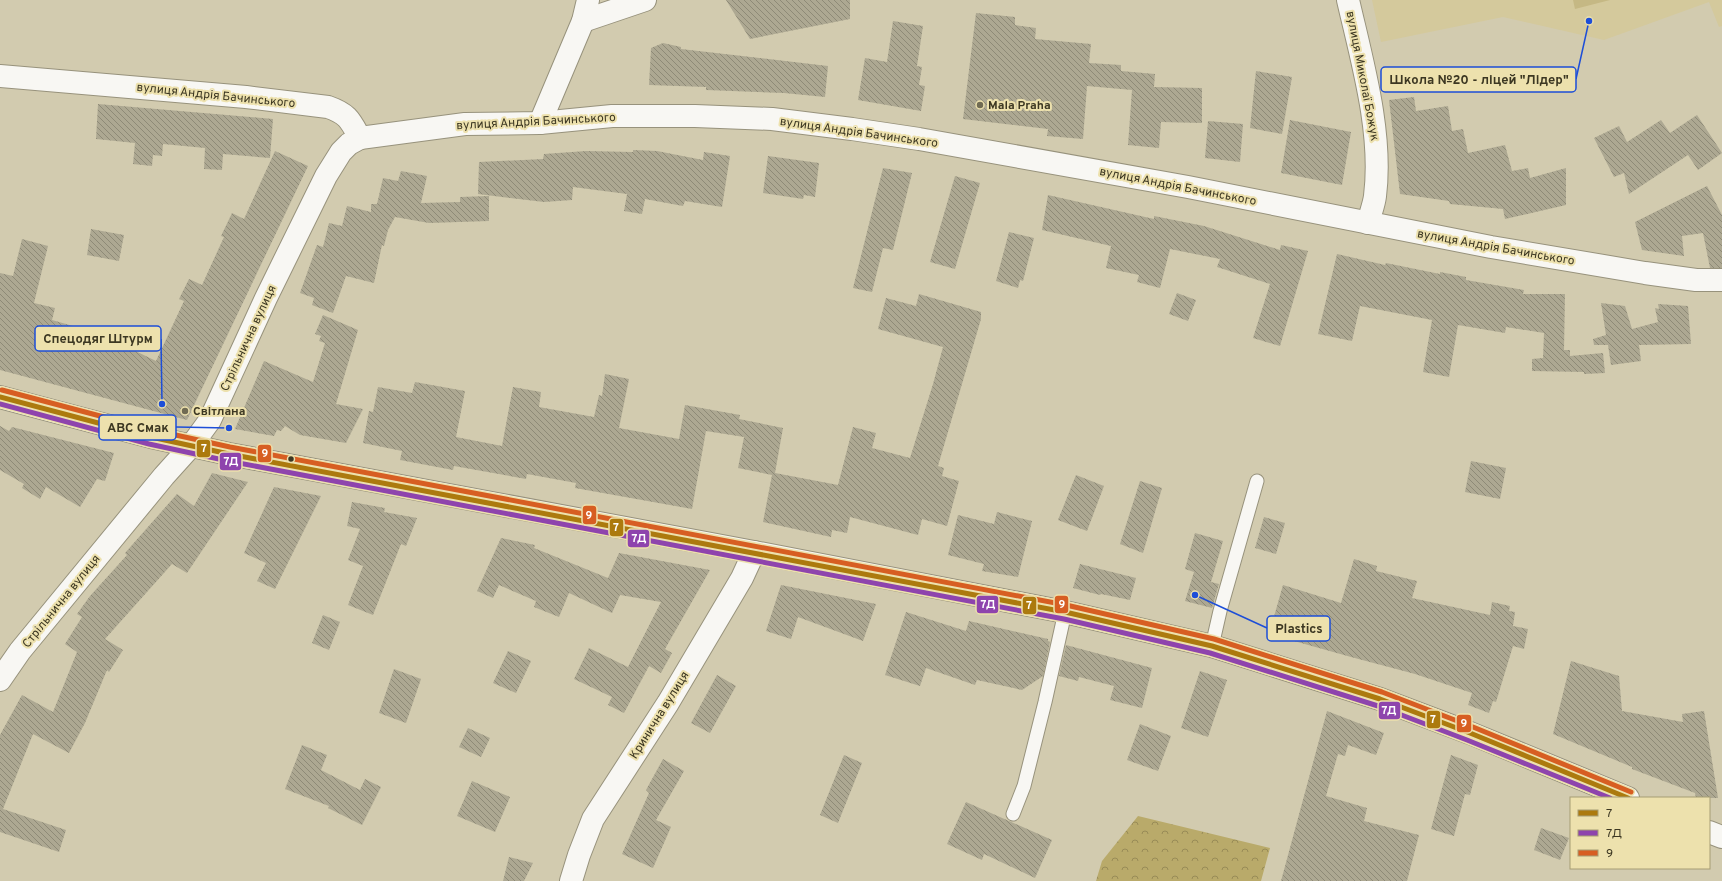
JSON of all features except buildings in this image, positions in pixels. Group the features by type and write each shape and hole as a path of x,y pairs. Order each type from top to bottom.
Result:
{"street":[{"path":"540,123 583,21 588,0"},
{"path":"583,21 645,0"},
{"name":"вулиця Миколаї Божук","path":"1348,0 1375,127 1377,162 1375,190 1368,223"},
{"name":"вулиця Андрія Бачинського","path":"0,76 246,97 328,107 338,110 348,117 360,138 465,124 540,123 612,116 695,116 772,120 845,128 919,139 1188,187 1491,247 1645,273 1696,280 1722,280"},
{"name":"Стрільнична вулиця","path":"0,680 20,651 210,420 263,305 326,176 341,152 349,144 360,138"},
{"path":"0,397 190,446 1065,612 1212,646 1380,699 1470,733 1626,797"},
{"name":"Кринична вулиця","path":"571,881 593,819 672,697 742,578 754,552"},
{"path":"1710,832 1722,837"}],"lane":[{"path":"1212,646 1220,611 1257,481"},
{"path":"1013,814 1024,786 1047,695 1065,612"}],"shaded area":[{"path":"1372,0 1722,0 1722,26 1719,27 1709,2 1604,40 1503,17 1381,42"},
{"path":"1573,0 1610,0 1575,9"}],"green space":[{"path":"1138,816 1270,848 1261,881 1096,881 1102,861"}],"transit line":[{"name":"9","path":"2,390 153,430 230,447 1066,605 1214,639 1382,692 1473,727 1631,792"},
{"name":"7","path":"0,397 151,437 229,454 1065,612 1212,646 1380,699 1470,733 1626,797"},
{"name":"7Д","path":"0,404 149,444 228,461 1064,619 1210,653 1378,706 1608,797"}],"place":[{"name":"Школа №20 - ліцей \"Лідер\"","path":"1589,21"},
{"name":"Mala Praha","path":"980,105"},
{"name":"Спецодяг Штурм","path":"162,404"},
{"name":"Світлана","path":"185,411"},
{"name":"ABC Смак","path":"229,428"},
{"name":"Plastics","path":"1195,595"}]}
